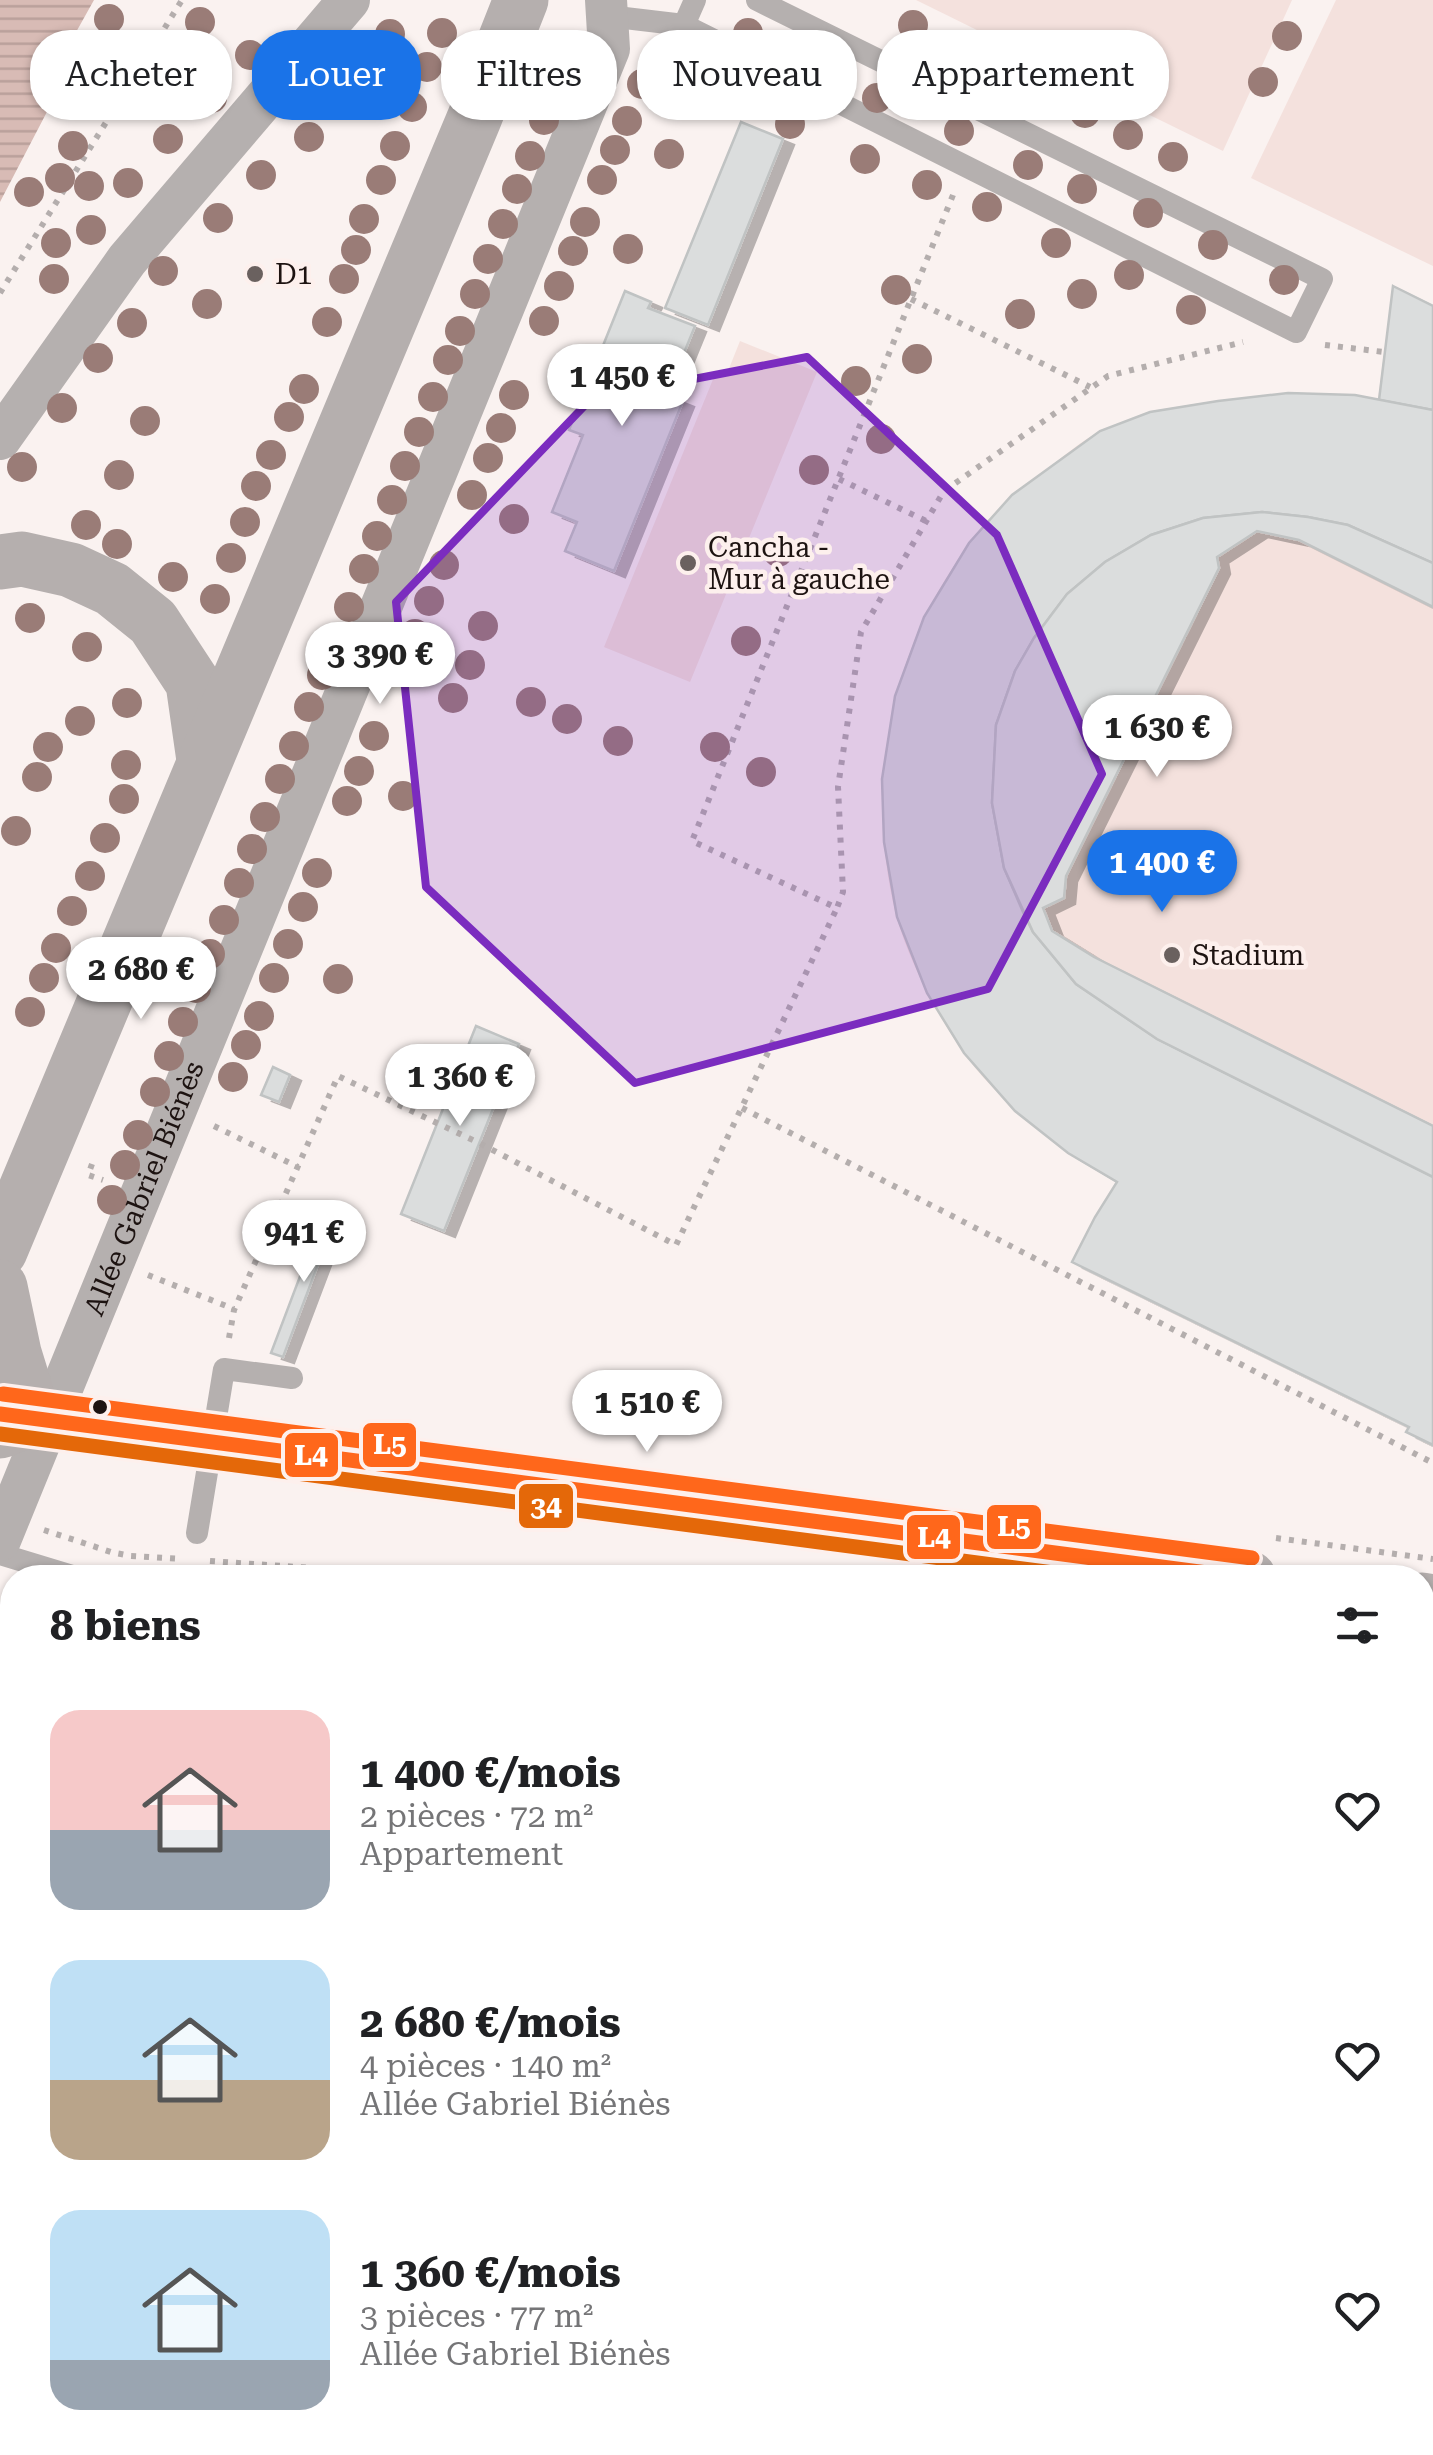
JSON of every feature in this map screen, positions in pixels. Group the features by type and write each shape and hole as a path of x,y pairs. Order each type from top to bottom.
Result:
{"main road":[{"path":"0,1252 521,0"},
{"path":"0,562 22,559 71,570 112,589 153,622 193,683 204,760"},
{"path":"0,1287 22,1417 1150,1565"}],"street":[{"path":"0,439 127,260 349,0"},
{"name":"Allée Gabriel Biénès","path":"3,1538 22,1417 114,1262 609,50 607,8"}],"lane":[{"path":"684,25 695,0"},
{"path":"607,8 684,25 1296,332 1322,279 758,0"},
{"path":"197,1533 224,1369 292,1378"},
{"path":"22,1417 240,1429"},
{"path":"3,1538 54,1565"}],"path":[{"path":"0,293 182,0"},
{"path":"837,908 692,841 965,166"},
{"path":"911,299 1091,388"},
{"path":"224,1369 234,1310 338,1076 676,1244 843,892 838,787 861,632 944,492 1108,376 1260,337"},
{"path":"1314,344 1384,352"},
{"path":"839,479 926,521"},
{"path":"742,1108 1433,1463"},
{"path":"177,1110 298,1167"},
{"path":"114,1262 234,1310"},
{"path":"3,1538 189,1560"},
{"path":"208,1561 267,1565"}],"highlighted area":[{"path":"807,357 997,535 1102,774 988,989 635,1083 426,887 396,602 591,399"}],"shaded area":[{"path":"0,0 94,0 77,30 30,30 30,120 43,120 0,202"},
{"path":"916,0 1292,0 1223,151 1160,120 1169,120 1169,30 977,30"},
{"path":"1336,0 1433,0 1433,266 1251,178"},
{"name":"Stadium","path":"1393,286 1433,306 1433,1445 1406,1432 1408,1426 1072,1262 1117,1182 1013,1107 962,1050 915,967 901,932 885,854 883,793 889,732 903,672 926,615 956,563 995,515 1079,444 1137,417 1189,405 1288,393 1378,399"},
{"name":"Cancha - Mur à gauche","path":"740,341 817,372 690,682 604,647 716,372 726,376"}],"building":[{"path":"741,122 783,139 708,325 665,308"},
{"path":"1393,286 1433,306 1433,410 1379,400"},
{"path":"625,291 651,302 648,308 695,326 670,387 648,378 645,386 683,401 614,571 565,551 577,522 552,512 583,435 569,430"},
{"path":"1288,393 1355,395 1433,410 1433,563 1348,525 1262,512 1203,518 1151,535 1105,562 1067,594 1034,638 1015,671 996,725 992,803 1004,868 1023,912 1033,932 1076,984 1157,1039 1433,1177 1433,1445 1406,1432 1409,1427 1072,1262 1117,1182 1068,1153 1015,1111 964,1053 927,993 897,917 884,842 882,779 895,696 924,617 969,543 1012,495 1100,431 1150,412"},
{"path":"1262,512 1348,525 1433,563 1433,607 1299,540 1257,531 1217,557 1219,568 1066,876 1064,898 1043,908 1052,931 1094,957 1433,1126 1433,1177 1157,1039 1076,984 1033,932 1004,868 992,803 996,725 1015,671 1034,638 1067,594 1105,562 1151,535 1203,518"},
{"path":"476,1026 519,1044 444,1231 401,1214"},
{"path":"273,1067 290,1075 279,1102 261,1095"},
{"path":"324,1213 336,1217 283,1357 271,1353"}],"transit line":[{"name":"L5","path":"3,1394 1252,1558"},
{"name":"L4","path":"0,1414 1146,1565"},
{"name":"34","path":"0,1434 993,1565"}],"place":[{"name":"D1","path":"255,274"},
{"name":"Cancha - Mur à gauche","path":"688,563"},
{"name":"Stadium","path":"1172,955"}]}
